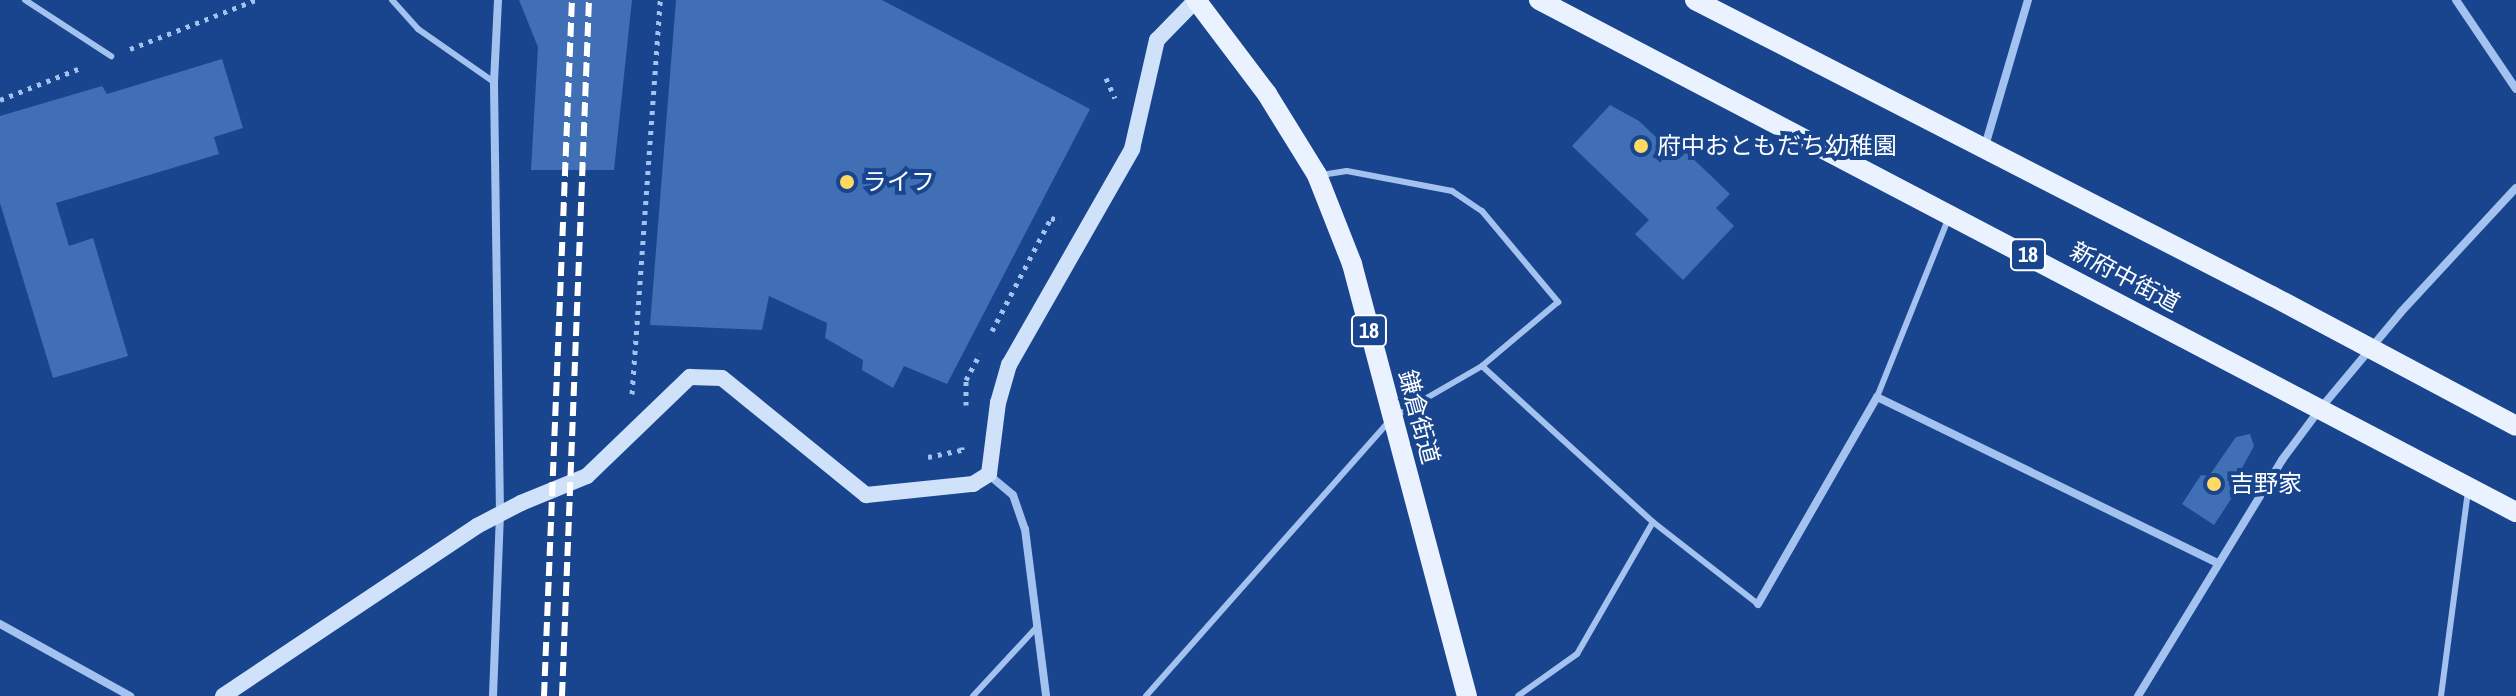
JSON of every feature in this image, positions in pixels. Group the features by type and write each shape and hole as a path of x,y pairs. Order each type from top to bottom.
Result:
{"main road":[{"name":"鎌倉街道","path":"1196,0 1267,94 1317,175 1352,264 1467,696"},
{"name":"新府中街道","path":"1539,0 2516,512"},
{"name":"新府中街道","path":"1695,0 1984,147 2516,426"}],"street":[{"path":"493,696 500,514 494,82 498,0"},
{"path":"989,474 998,403 1009,365 1132,149 1157,40 1196,0"},
{"path":"1984,147 2028,0"},
{"path":"2456,0 2516,89"},
{"path":"2138,696 2282,460 2401,312 2516,188"},
{"path":"223,696 500,514 587,476 690,377 722,378 866,495 973,484 989,474"},
{"path":"1758,604 1877,397 2217,563"},
{"path":"989,474 1013,495 1025,529 1046,696"},
{"path":"0,624 130,696"}],"lane":[{"path":"25,0 111,56"},
{"path":"392,0 418,29 494,82"},
{"path":"1146,696 1392,418 1482,366 1558,302 1482,211 1452,191 1347,171 1317,175"},
{"path":"1877,397 1951,214"},
{"path":"1482,366 1653,522 1758,604"},
{"path":"2441,696 2445,645 2469,487"},
{"path":"1518,696 1577,654 1653,522"},
{"path":"973,696 1037,627"}],"path":[{"path":"1106,78 1118,103"},
{"path":"988,339 1051,218 1066,222"},
{"path":"965,413 966,380 981,353"},
{"path":"632,397 643,387"},
{"path":"922,459 962,450 963,438"}],"building":[{"path":"519,0 632,0 614,170 531,170 538,47"},
{"path":"676,0 882,0 1090,109 947,384 904,366 893,388 862,370 863,360 825,338 827,323 769,296 762,330 650,325"},
{"path":"222,59 243,128 214,137 219,154 56,203 69,246 93,238 128,356 53,378 0,203 0,116 102,86 107,94"},
{"name":"府中おともだち幼稚園","path":"1610,105 1639,121 1679,159 1686,152 1730,194 1716,208 1734,226 1683,280 1635,234 1649,220 1572,146"},
{"name":"吉野家","path":"2250,434 2254,446 2229,492 2233,496 2214,525 2182,504 2201,475 2209,476 2236,437"}],"railway":[{"path":"544,696 572,0"},
{"path":"562,696 589,0"}],"place":[{"name":"府中おともだち幼稚園","path":"1641,146"},
{"name":"ライフ","path":"847,182"},
{"name":"吉野家","path":"2214,484"}]}
